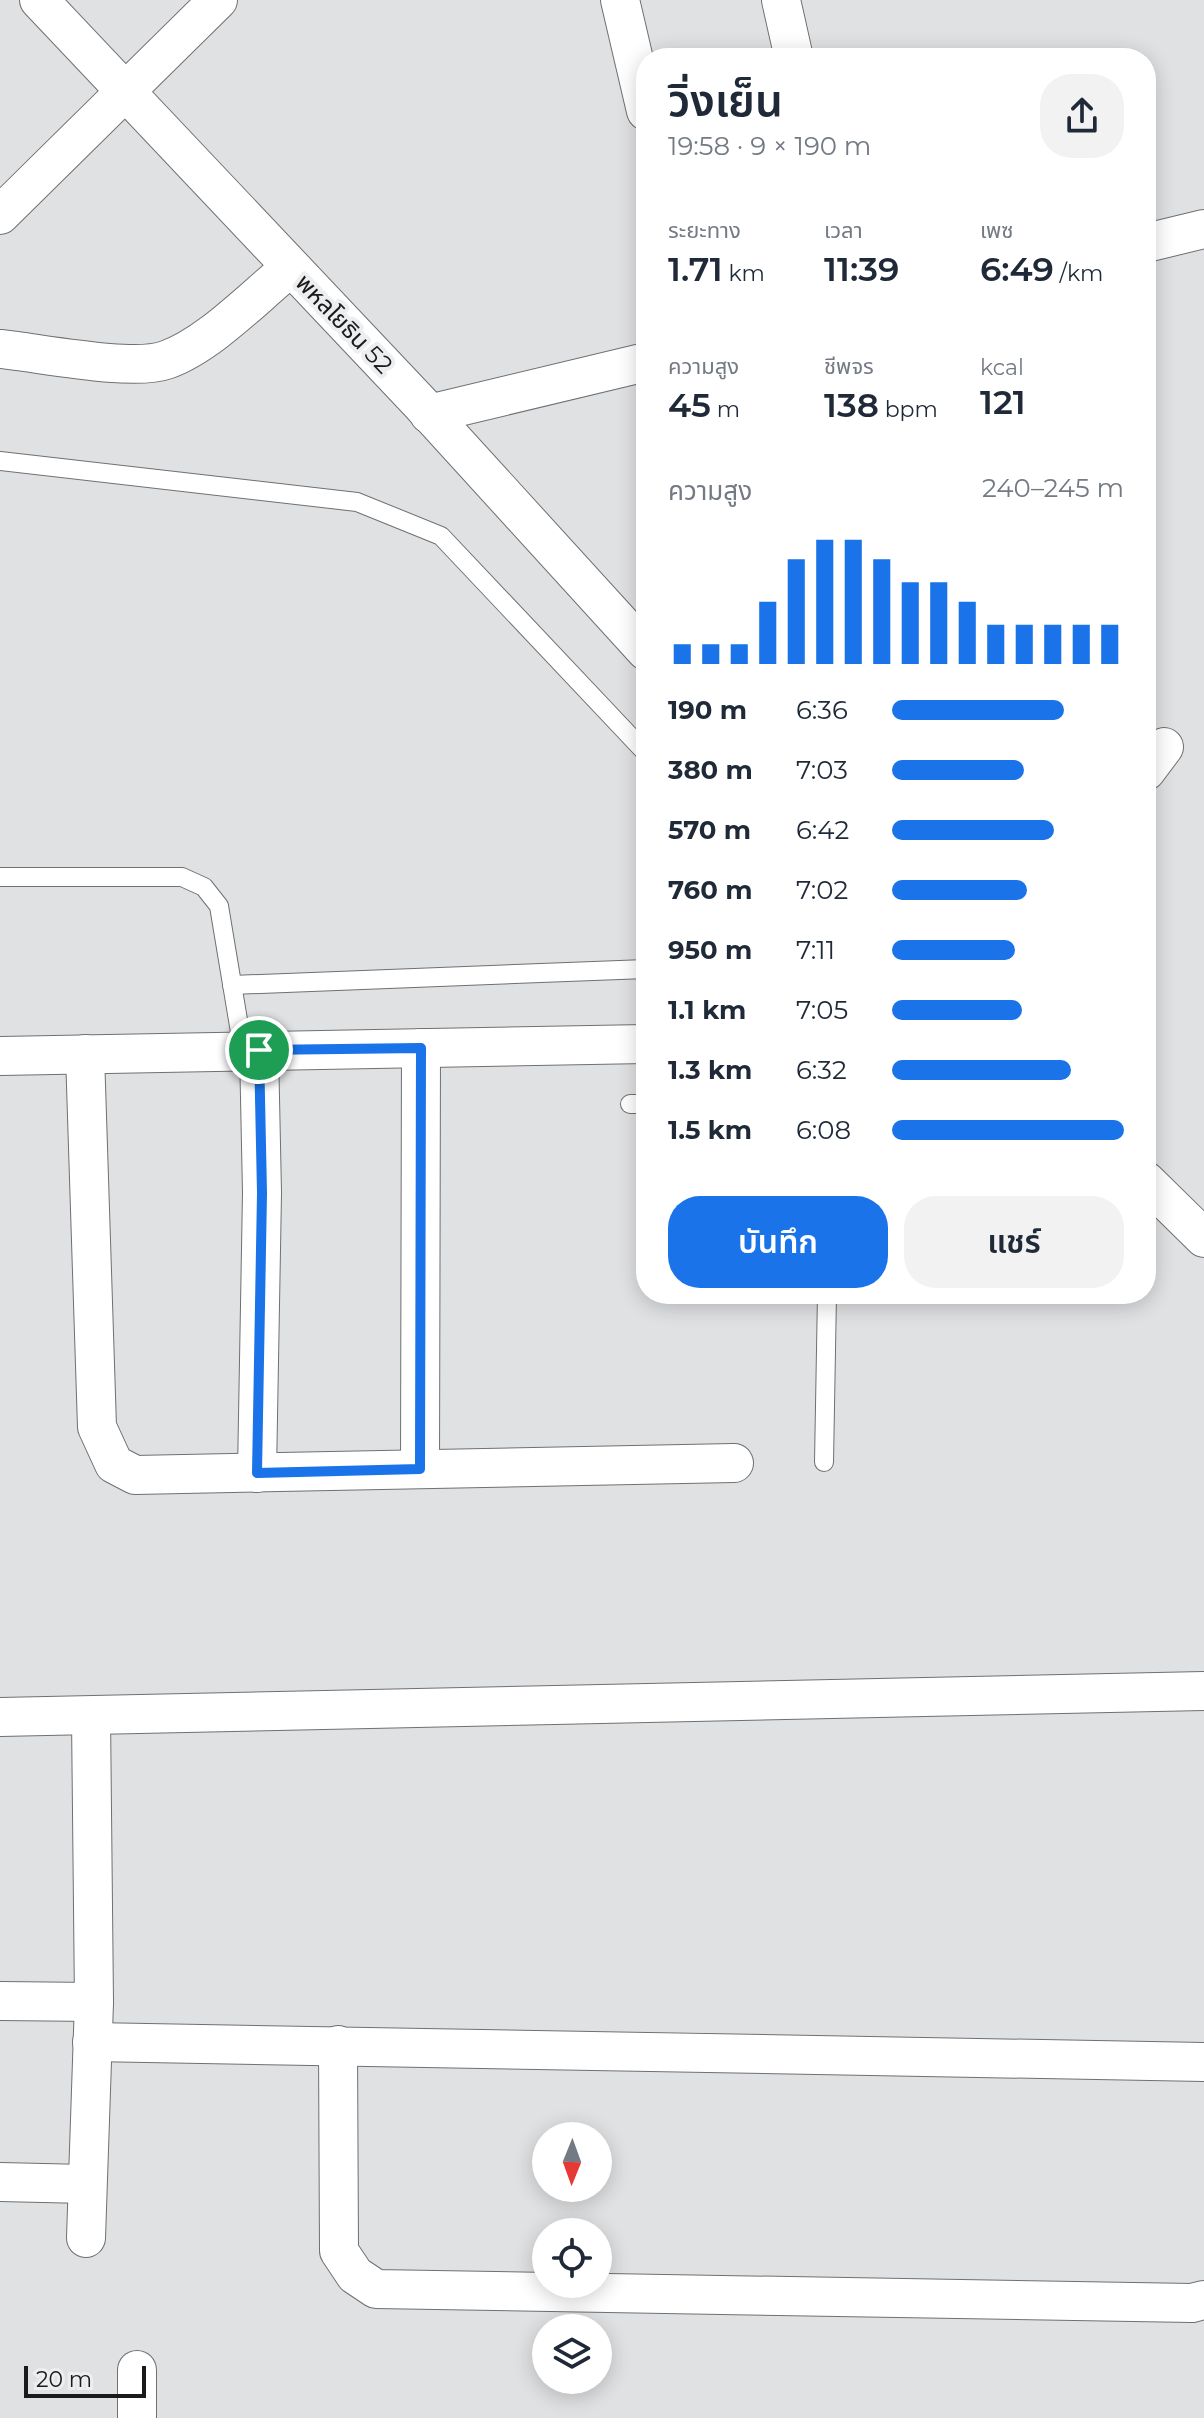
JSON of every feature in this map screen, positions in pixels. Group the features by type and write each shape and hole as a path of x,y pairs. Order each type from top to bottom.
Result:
{"street":[{"name":"พหลโยธิน 52","path":"39,0 429,414 636,640"},
{"path":"0,215 218,0"},
{"path":"620,0 636,68"},
{"path":"781,0 792,48"},
{"path":"1156,241 1204,229"},
{"path":"0,349 138,363 163,361 188,351 290,268"},
{"path":"429,414 636,364"},
{"path":"0,1056 636,1044"},
{"path":"420,1469 421,1048"},
{"path":"251,1050 262,1193 257,1473"},
{"path":"85,1054 97,1427 114,1464 135,1475 734,1463"},
{"path":"1156,1191 1204,1238"},
{"path":"0,1717 1204,1691"},
{"path":"86,2238 94,2002 91,1716"},
{"path":"0,2001 94,2002"},
{"path":"92,2042 1204,2062"},
{"path":"338,2045 339,2251 355,2275 376,2289 1192,2303 1204,2300"},
{"path":"0,2182 86,2184"},
{"path":"137,2370 137,2418"}],"lane":[{"path":"0,461 357,502 441,536 636,742"},
{"path":"0,877 182,877 204,887 219,906 232,985 251,1050"},
{"path":"232,985 636,969"},
{"path":"824,1462 827,1304"}],"route":[{"path":"421,1048 420,1469 257,1473 262,1193 259,1050 421,1048"}]}
